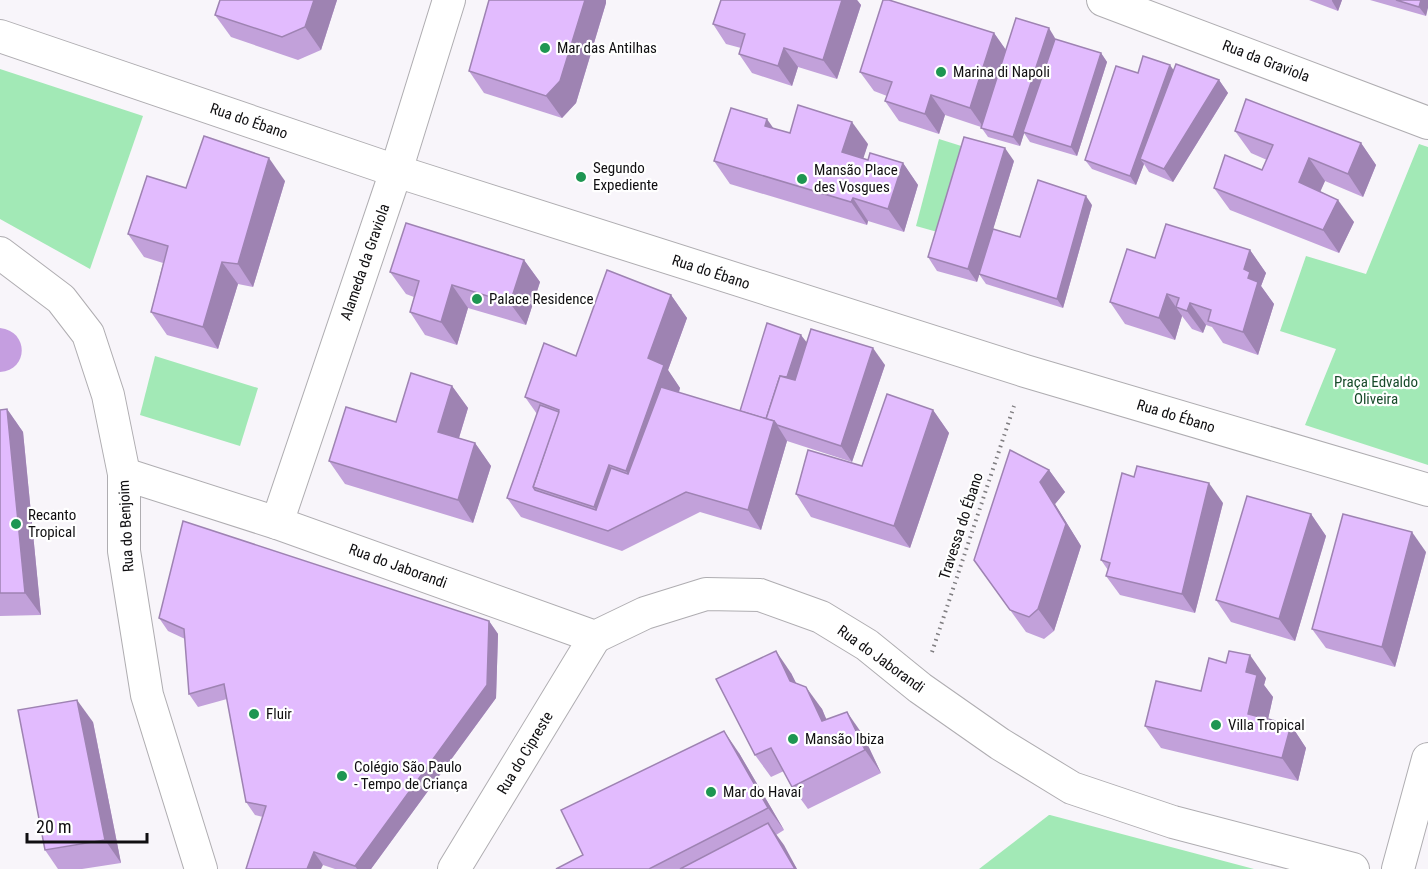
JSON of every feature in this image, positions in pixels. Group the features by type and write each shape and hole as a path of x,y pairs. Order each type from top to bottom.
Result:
{"street":[{"name":"Alameda da Graviola","path":"277,523 396,171 449,0"},
{"name":"Rua da Graviola","path":"1103,0 1428,123"},
{"name":"Rua do Ébano","path":"0,36 396,171 1026,371 1428,490"},
{"name":"Rua do Benjoim","path":"0,253 61,299 88,334 108,395 124,474 124,551 147,695 201,869"},
{"name":"Rua do Jaborandi","path":"124,474 277,523 595,637 645,613 706,594 759,595 821,616 867,645 920,688 1000,744 1072,788 1173,822 1353,869"},
{"name":"Rua do Cipreste","path":"454,869 595,637"},
{"path":"1398,869 1428,759"}],"path":[{"name":"Travessa do Ébano","path":"920,688 1026,371"}],"green space":[{"path":"0,69 143,116 90,269 0,219"},
{"path":"939,139 974,150 948,235 916,226"},
{"name":"Praça Edvaldo Oliveira","path":"1419,144 1428,147 1428,465 1305,425 1336,349 1280,331 1306,256 1366,274"},
{"path":"155,356 258,388 240,446 140,415"},
{"path":"1050,815 1254,869 979,869"}],"shaded area":[{"path":"0,328 16,336 22,350 16,365 10,370 0,372"}],"building":[{"path":"220,0 314,0 305,27 282,37 215,15"},
{"name":"Mar das Antilhas","path":"489,0 585,0 560,81 546,96 469,71"},
{"path":"721,0 842,0 823,60 784,48 778,66 739,54 745,34 713,24"},
{"name":"Marina di Napoli","path":"883,0 994,33 970,108 931,95 925,114 885,101 892,82 860,72"},
{"path":"1396,0 1421,0 1419,7"},
{"path":"1016,18 1049,28 1013,137 981,128"},
{"path":"1055,39 1101,53 1071,147 1023,132"},
{"path":"1143,56 1170,65 1130,176 1085,160 1116,66 1138,73"},
{"path":"1176,64 1219,80 1164,169 1140,159"},
{"path":"1246,99 1361,143 1348,174 1309,158 1299,182 1338,200 1323,230 1214,188 1225,155 1262,170 1273,145 1235,131"},
{"path":"798,105 852,122 842,152 868,160 870,153 903,163 888,209 853,198 851,202 714,161 731,108 767,119 765,126 790,133"},
{"path":"204,136 269,158 238,264 222,262 203,327 151,312 168,246 128,234 147,176 186,188"},
{"path":"964,137 1005,148 968,269 928,257"},
{"path":"1038,180 1086,196 1057,299 979,274 993,229 1020,237"},
{"path":"406,223 524,260 510,303 452,285 441,322 410,312 419,281 390,272"},
{"path":"1166,224 1250,250 1244,269 1250,272 1248,278 1258,282 1243,332 1208,321 1211,310 1190,303 1187,311 1176,307 1179,298 1167,294 1159,318 1110,302 1127,249 1155,258"},
{"path":"607,270 671,295 648,358 664,365 626,471 609,465 594,507 533,487 559,410 525,397 544,343 576,356"},
{"path":"767,323 801,335 787,377 780,376 766,419 740,411"},
{"path":"811,329 873,348 841,446 777,425 774,421 766,419 780,376 795,380"},
{"path":"411,373 452,386 438,432 475,443 458,500 329,461 346,407 396,422"},
{"path":"661,387 774,421 748,510 686,492 608,531 507,498 540,405 559,412 533,487 535,490 596,510 611,468 628,474"},
{"path":"887,394 933,410 894,526 796,494 808,450 862,466"},
{"path":"7,409 25,593 0,593 0,410"},
{"path":"1010,450 1049,470 1040,482 1066,524 1038,609 1029,617 1010,610 974,560"},
{"path":"1137,466 1209,483 1182,594 1106,576 1110,563 1101,560 1122,473 1134,477"},
{"path":"1247,496 1311,514 1279,619 1216,600"},
{"path":"1343,514 1412,532 1382,647 1312,629"},
{"name":"Colégio São Paulo - Tempo de Criança","path":"183,521 489,621 487,685 355,866 314,852 307,869 246,869 266,806 246,802 224,684 189,694 184,629 159,618"},
{"name":"Mansão Ibiza","path":"776,651 790,681 806,687 822,721 847,712 865,750 792,787 771,748 755,755 716,679"},
{"path":"1229,651 1250,655 1246,672 1257,675 1248,714 1291,725 1282,758 1145,726 1156,681 1201,691 1209,658 1226,663"},
{"path":"77,700 105,840 45,850 18,710"},
{"name":"Mar do Havaí","path":"724,731 768,808 649,869 556,869 583,855 561,810"},
{"path":"768,823 795,869 680,869"}],"place":[{"name":"Mar das Antilhas","path":"545,48"},
{"name":"Marina di Napoli","path":"941,72"},
{"name":"Segundo Expediente","path":"581,177"},
{"name":"Mansão Place des Vosgues","path":"802,179"},
{"name":"Palace Residence","path":"477,299"},
{"name":"Recanto Tropical","path":"16,524"},
{"name":"Fluir","path":"254,714"},
{"name":"Villa Tropical","path":"1216,725"},
{"name":"Mansão Ibiza","path":"793,739"},
{"name":"Colégio São Paulo - Tempo de Criança","path":"342,776"},
{"name":"Mar do Havaí","path":"711,792"}]}
